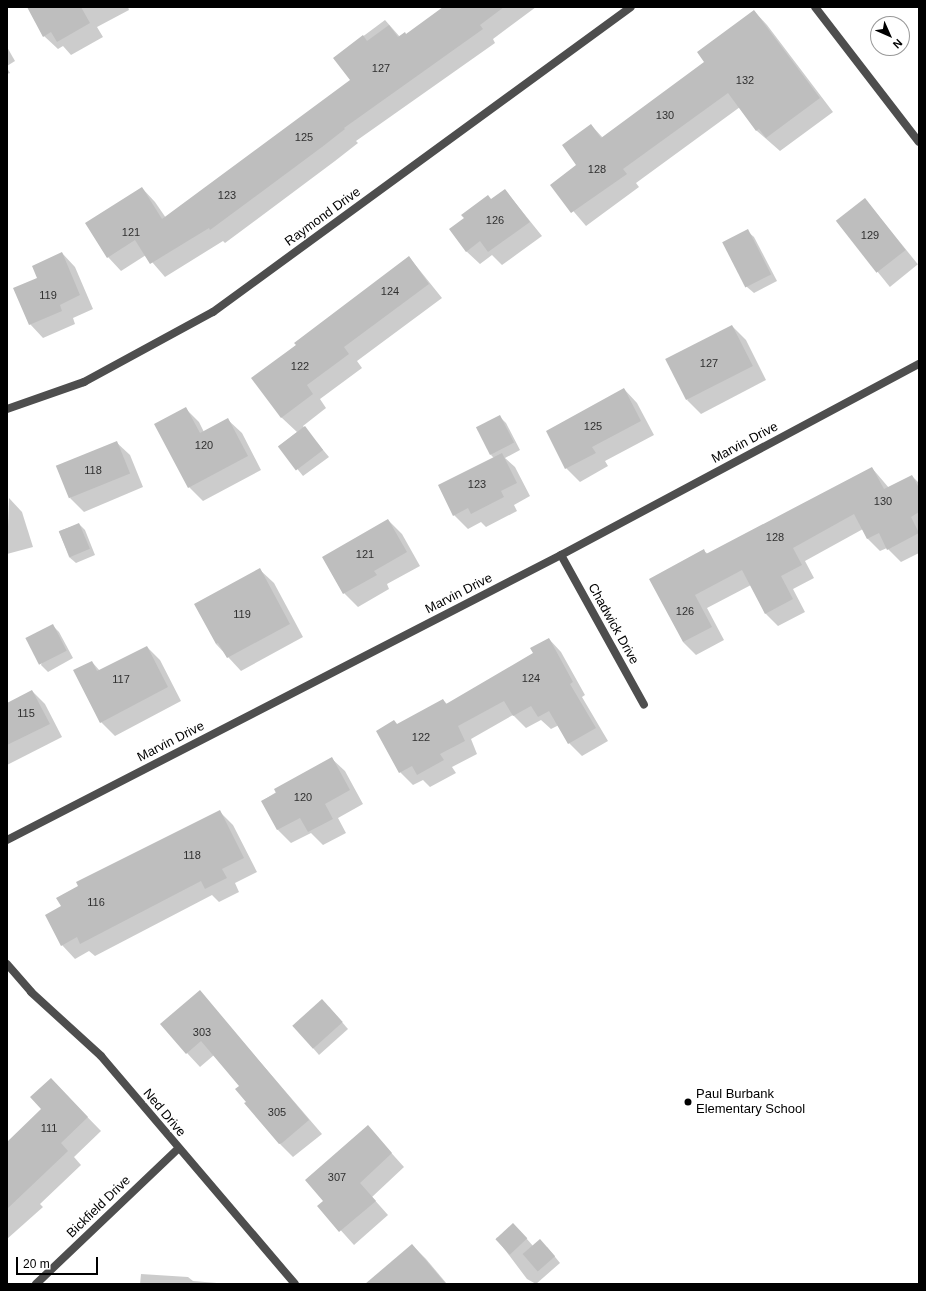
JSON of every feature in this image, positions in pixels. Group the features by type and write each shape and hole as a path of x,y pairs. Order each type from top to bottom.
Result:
{"street":[{"name":"Raymond Drive","path":"7,409 84,382 212,312 631,7"},
{"path":"815,7 919,142"},
{"name":"Marvin Drive","path":"7,840 561,555 919,364"},
{"name":"Chadwick Drive","path":"561,555 644,705"},
{"name":"Ned Drive","path":"7,964 31,992 100,1056 295,1284"},
{"name":"Bickfield Drive","path":"36,1284 178,1148"}],"building":[{"path":"27,7 81,7 90,23 57,42 51,32 43,37"},
{"path":"443,7 504,7 480,25 483,29 344,128 345,129 322,147 210,230 209,228 150,264 135,240 107,258 85,223 142,187 162,219 350,80 333,58 363,35 367,41 389,25 398,37 405,32 406,34"},
{"path":"754,10 820,98 766,138 759,129 756,131 728,93 623,169 627,174 571,213 550,185 576,165 562,145 591,124 601,138 704,62 697,52"},
{"path":"505,189 530,222 488,252 480,241 466,252 449,229 464,218 461,215 488,195 491,199"},
{"path":"865,198 906,250 876,273 836,221"},
{"path":"748,229 771,274 745,288 722,242"},
{"path":"62,252 80,295 60,305 62,311 29,325 13,288 37,278 32,266"},
{"path":"409,256 429,284 344,347 349,354 307,385 313,394 281,418 251,378 296,345 294,343"},
{"path":"732,325 753,366 686,400 665,359"},
{"path":"624,388 641,421 592,447 596,453 565,469 546,431"},
{"path":"186,407 200,433 228,418 248,456 188,488 154,424"},
{"path":"500,415 514,443 490,455 476,427"},
{"path":"305,426 323,450 296,470 278,446"},
{"path":"117,441 130,473 69,498 56,466"},
{"path":"502,453 517,483 501,491 504,497 471,514 468,508 453,516 438,485"},
{"path":"872,467 884,489 912,475 919,488 919,512 911,517 919,533 887,550 879,533 867,539 854,514 793,548 802,565 781,576 793,599 765,614 742,570 695,595 712,627 683,642 649,579 704,549 706,554"},
{"path":"388,519 407,552 374,571 377,575 343,594 322,557"},
{"path":"79,523 90,549 70,557 59,532"},
{"path":"260,568 290,624 227,658 218,643 216,644 194,604"},
{"path":"53,624 67,651 39,665 25,638"},
{"path":"549,638 573,682 570,684 596,728 568,744 549,711 538,717 531,706 513,716 504,701 458,726 465,741 440,754 444,760 417,775 412,766 399,773 376,731 394,720 397,724 443,699 446,704 533,653 530,648"},
{"path":"147,646 168,687 100,723 73,670 92,661 97,671"},
{"path":"32,690 50,724 7,745 7,703"},
{"path":"332,757 350,790 325,804 333,819 308,832 300,818 277,830 261,801 276,793 274,789"},
{"path":"220,810 244,858 222,869 227,878 205,889 201,881 80,944 77,937 61,946 45,915 61,906 56,898 78,886 76,882"},
{"path":"200,990 309,1120 282,1143 279,1144 244,1103 246,1102 235,1089 239,1086 201,1041 186,1054 160,1024"},
{"path":"322,999 343,1022 313,1049 292,1026"},
{"path":"51,1078 88,1117 61,1143 68,1151 7,1209 7,1142 41,1109 30,1097"},
{"path":"368,1125 392,1153 360,1183 376,1201 339,1232 317,1206 323,1201 305,1180"},
{"path":"513,1223 527,1238 510,1255 495,1239"},
{"path":"540,1239 555,1256 538,1271 523,1254"},
{"path":"412,1244 446,1284 365,1284"}],"place":[{"name":"Paul Burbank Elementary School","path":"688,1102"}]}
